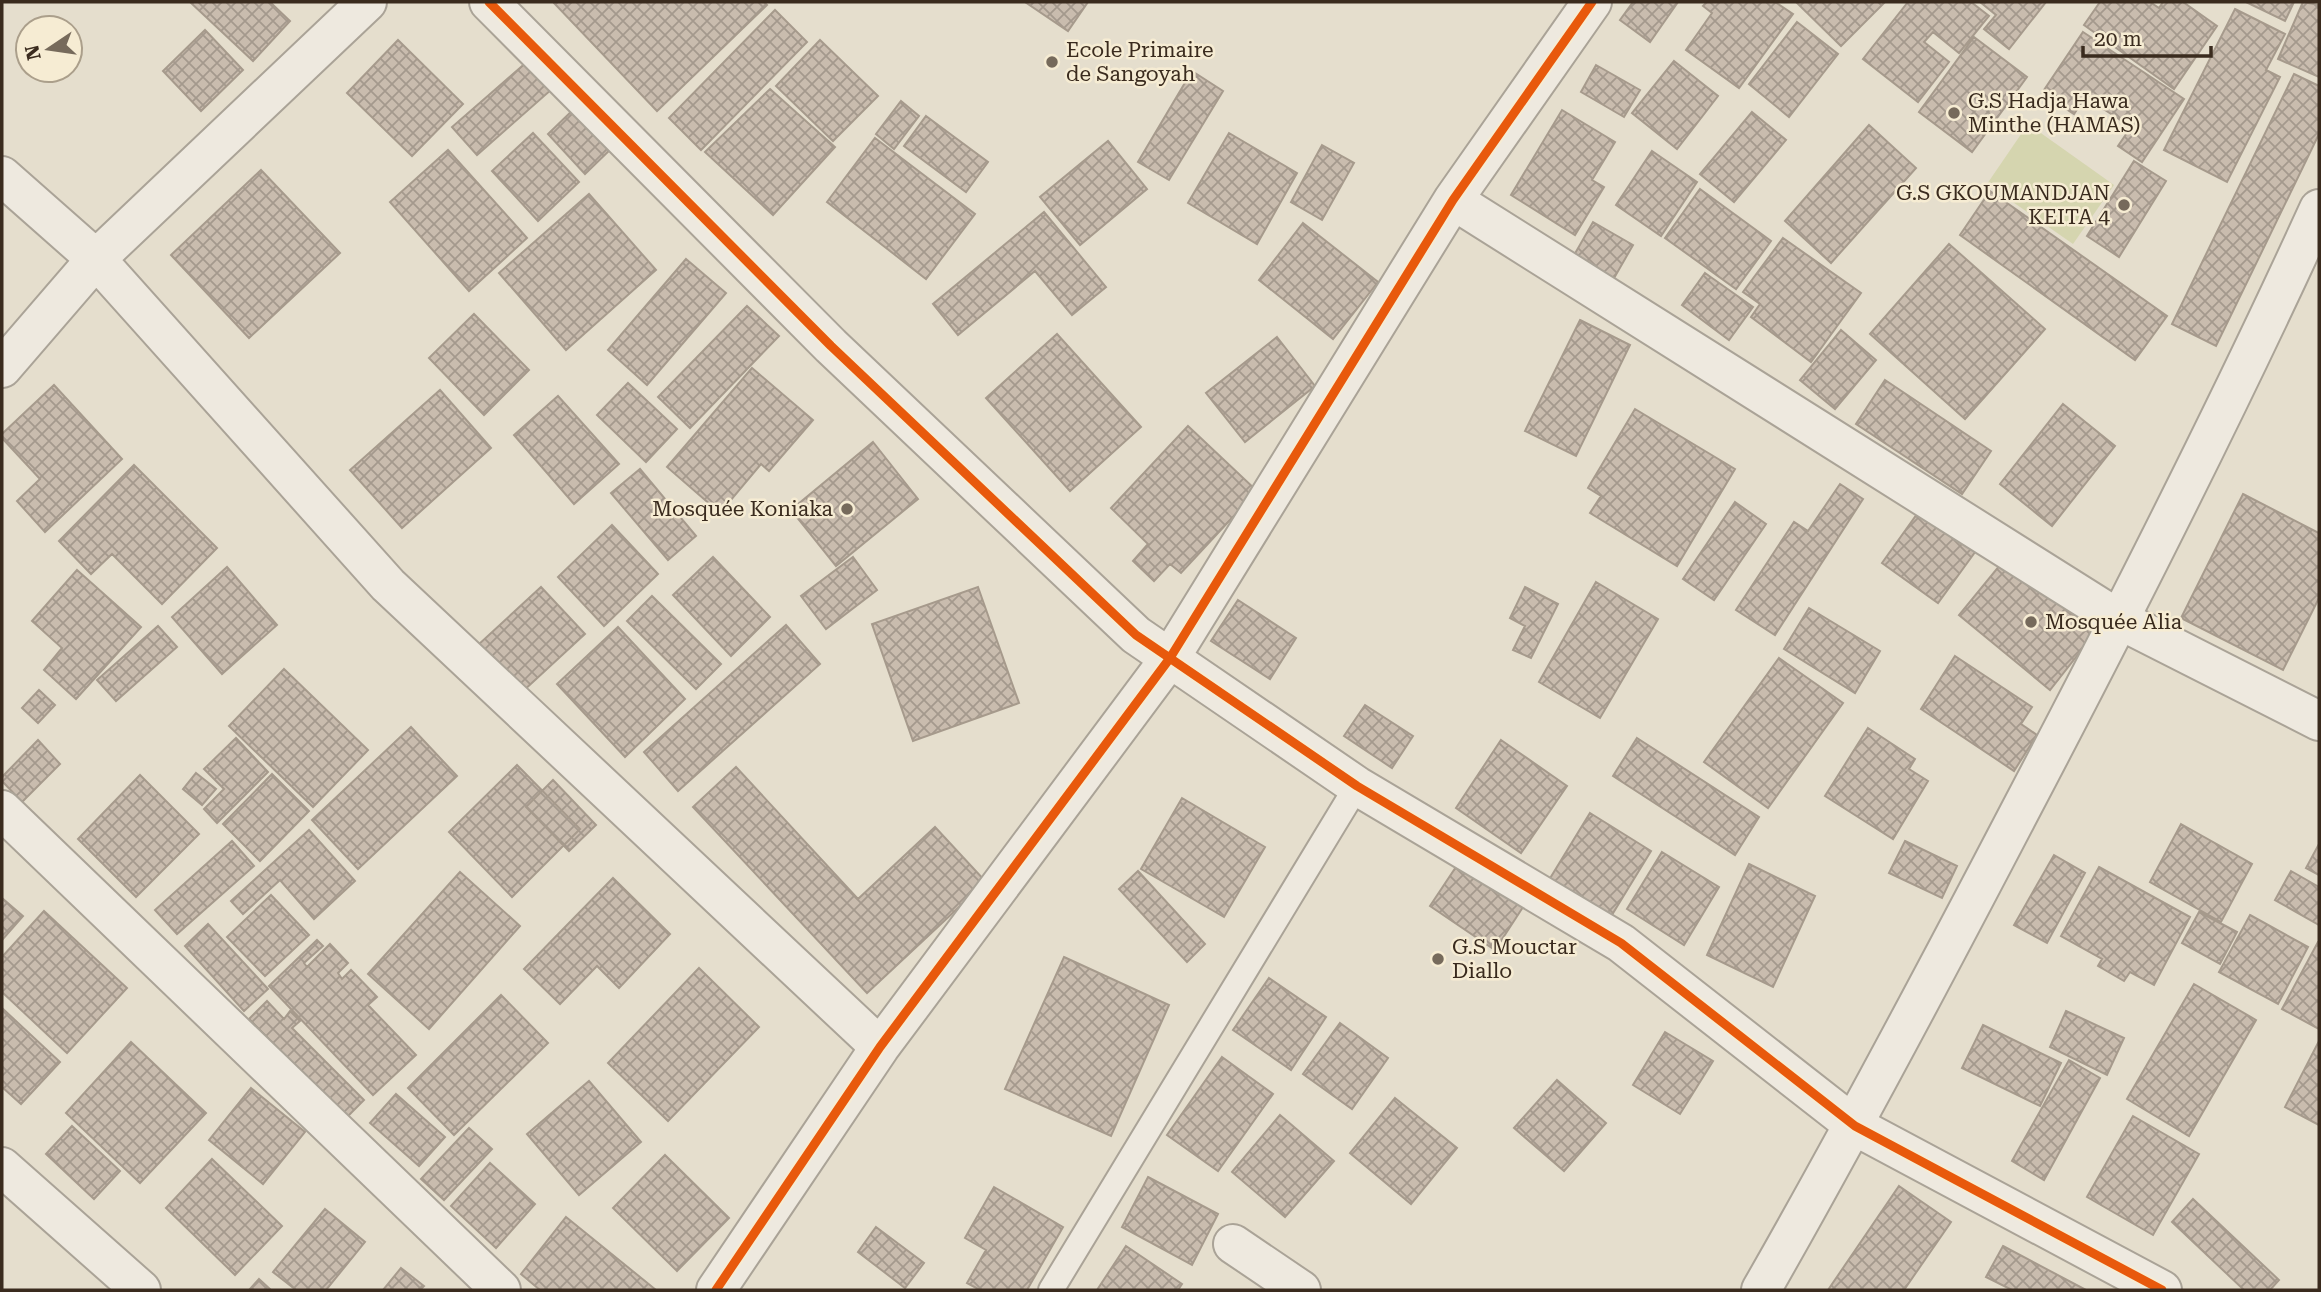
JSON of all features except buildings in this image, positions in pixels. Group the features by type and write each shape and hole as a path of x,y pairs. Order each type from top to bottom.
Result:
{"street":[{"path":"2,368 96,259 367,2"},
{"path":"489,2 831,346 1136,635 1357,786 1621,943 1855,1126 2162,1290"},
{"path":"716,1290 880,1047 1170,658 1453,200 1592,2"},
{"path":"2,176 96,259 388,585 880,1047"},
{"path":"1453,200 2120,620 2319,722"},
{"path":"1761,1290 1855,1126 2120,620 2271,315 2319,209"},
{"path":"2,810 501,1290"},
{"path":"2,1167 141,1290"},
{"path":"1233,1244 1301,1290"}],"lane":[{"path":"1051,1290 1357,786"}],"green space":[{"path":"2028,124 2114,185 2073,244 1987,184"}],"cycle path":[{"path":"489,2 831,346 1136,635 1357,786 1621,943 1855,1126 2162,1290"},
{"path":"716,1290 880,1047 1170,658 1453,200 1592,2"}],"place":[{"name":"Ecole Primaire de Sangoyah","path":"1052,62"},
{"name":"G.S Hadja Hawa Minthe (HAMAS)","path":"1954,113"},
{"name":"G.S GKOUMANDJAN KEITA 4","path":"2124,205"},
{"name":"Mosquée Koniaka","path":"847,509"},
{"name":"Mosquée Alia","path":"2031,622"},
{"name":"G.S Mouctar Diallo","path":"1438,959"}]}
